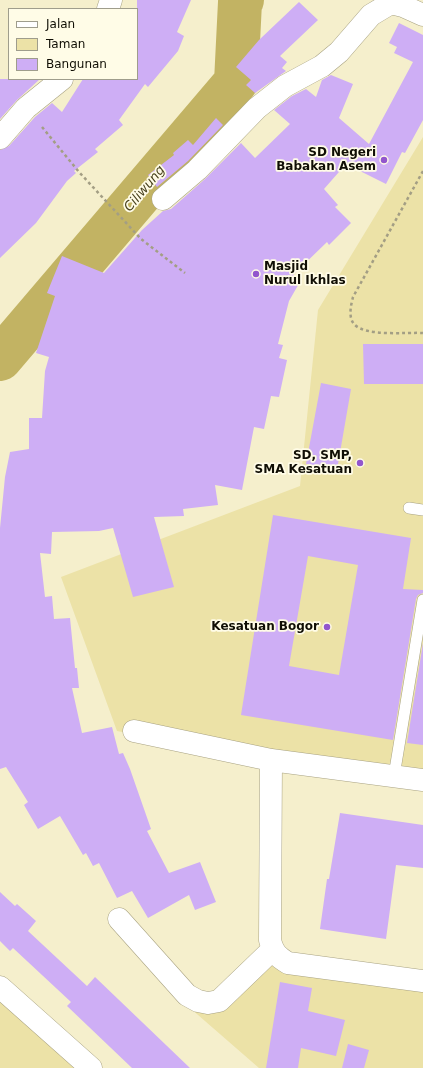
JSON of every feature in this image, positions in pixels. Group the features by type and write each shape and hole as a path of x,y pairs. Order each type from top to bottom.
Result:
{"street":[{"path":"163,199 197,170 268,98 285,86 322,66 339,52 372,15 391,3 423,15"},
{"path":"0,138 26,108 61,80"},
{"path":"134,731 271,760 423,780"},
{"path":"271,760 270,940 272,950 279,958 288,963 423,981"},
{"path":"119,919 188,995 198,1001 208,1003 221,999 272,950"},
{"path":"0,987 91,1068"}],"lane":[{"path":"409,508 423,510"},
{"path":"394,776 423,600"}],"path":[{"path":"26,108 79,172 141,239 185,273"},
{"path":"423,171 353,297 350,306 354,324 362,330 374,333 423,333"}],"green space":[{"name":"SD, SMP, SMA Kesatuan","path":"423,137 423,780 271,760 117,731 61,577 300,486 318,310"},
{"path":"272,950 423,981 423,1068 259,1068 190,1008"},
{"path":"0,987 92,1068 0,1068"}],"building":[{"path":"137,0 191,0 177,32 184,36 178,51 148,87 145,84 119,120 123,125 95,149 98,152 74,171 76,173 67,181 36,223 0,258 0,150 9,146 35,117 52,103 62,112 82,80 138,80"},
{"path":"299,2 318,20 280,56 287,62 282,68 286,71 255,93 246,85 251,80 236,67 259,40"},
{"path":"399,23 423,35 423,120 405,153 402,152 386,184 346,164 324,189 338,205 335,207 351,223 329,245 327,242 293,275 301,280 289,301 278,344 283,345 279,358 287,360 279,397 271,396 264,429 254,427 242,490 215,485 218,505 183,509 184,516 154,517 174,587 133,597 113,528 99,531 52,532 51,554 40,553 45,597 52,596 54,619 70,618 75,668 77,668 79,688 72,688 82,733 112,727 119,754 123,753 130,769 151,829 147,831 169,873 200,862 216,902 195,910 189,895 148,918 132,891 117,898 99,863 93,866 86,853 83,855 60,816 38,829 24,805 28,802 6,767 0,769 0,528 5,477 10,452 29,449 29,418 42,418 45,371 49,357 36,353 55,296 47,293 62,256 104,273 142,230 163,211 171,209 205,179 241,143 255,158 290,124 274,110 292,96 306,89 316,97 322,80 331,75 353,84 339,118 369,144 413,62 394,53 397,47 389,43"},
{"path":"0,79 39,80 17,100 0,119"},
{"path":"216,118 223,125 188,161 157,187 148,175 174,155 173,153 188,140 193,145"},
{"path":"363,344 423,344 423,384 364,384"},
{"path":"321,383 351,389 337,470 306,464"},
{"path":"273,515 411,538 403,589 423,590 423,593 418,595 416,599 393,740 241,715","holes":["308,556 358,565 339,675 289,666"]},
{"path":"423,643 423,745 407,743"},
{"path":"340,813 423,825 423,868 396,865 386,939 320,929 327,879 329,879"},
{"path":"0,892 15,906 17,904 36,921 28,931 87,986 95,977 190,1068 132,1068 67,1006 71,1002 13,948 10,951 0,941"},
{"path":"280,982 312,988 308,1011 345,1020 336,1056 301,1048 298,1068 266,1068"},
{"path":"348,1044 369,1050 364,1068 342,1068"}],"waterway":[{"name":"Ciliwung","path":"0,359 236,82 240,2 242,0"}],"place":[{"name":"SD Negeri Babakan Asem","path":"384,160"},
{"name":"Masjid Nurul Ikhlas","path":"256,274"},
{"name":"SD, SMP, SMA Kesatuan","path":"360,463"},
{"name":"Kesatuan Bogor","path":"327,627"}]}
